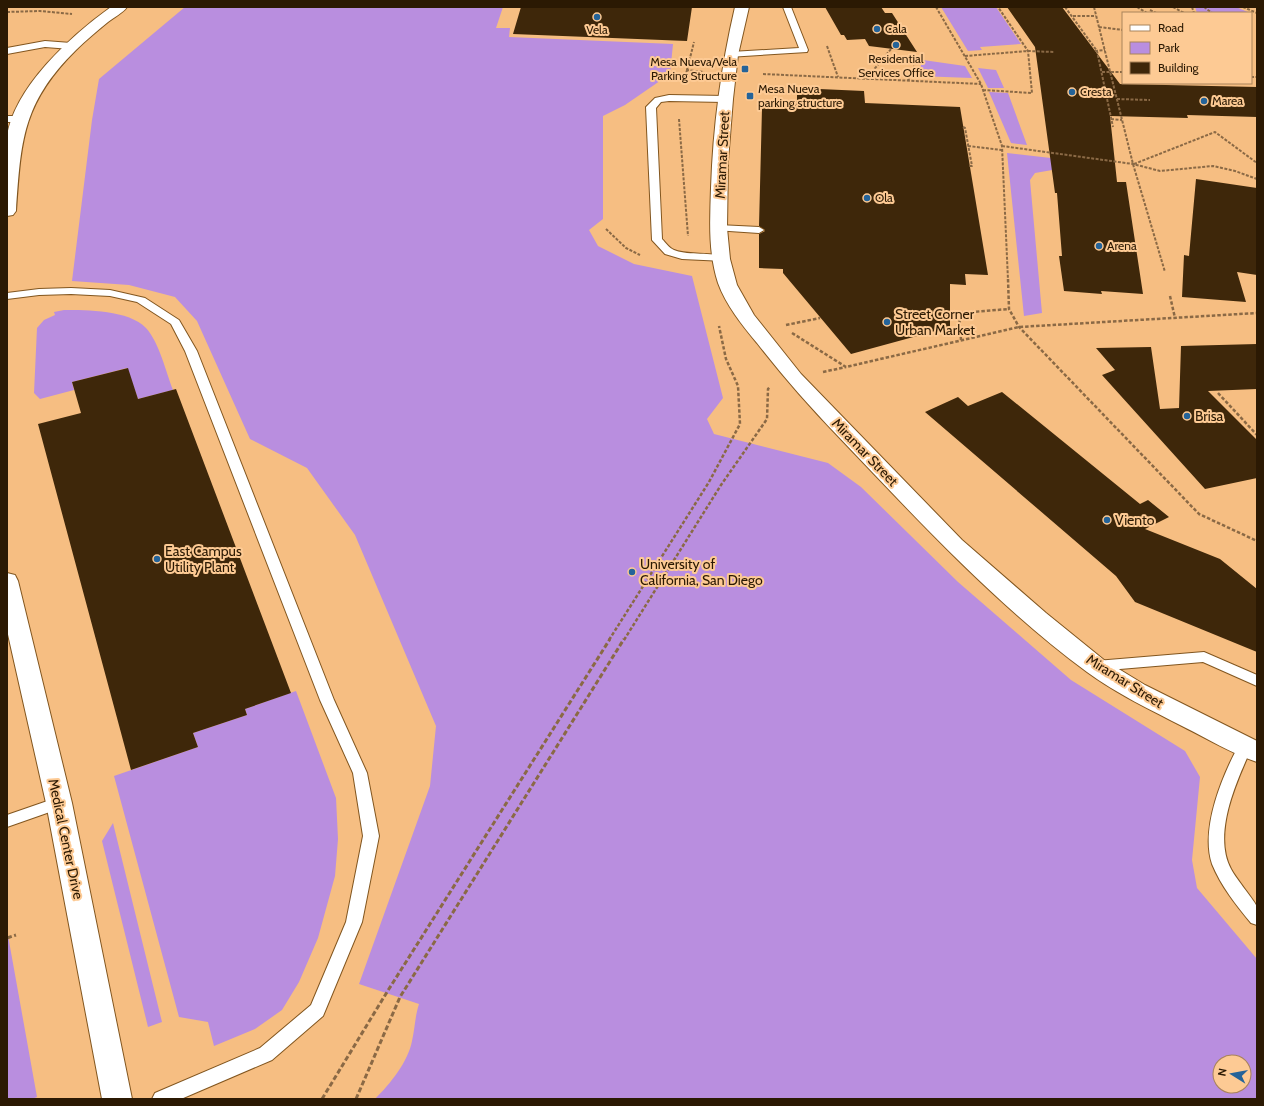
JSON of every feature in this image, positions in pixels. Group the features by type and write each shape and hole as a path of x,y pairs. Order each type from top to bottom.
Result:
{"street":[{"path":"7,211 14,141 13,125 41,82 71,46 104,18 120,7"},
{"name":"Miramar Street","path":"742,7 731,55 725,99 720,160 718,228 721,259 728,285 746,317 804,388 954,545 1038,619 1096,666 1137,692 1251,750"},
{"name":"Medical Center Drive","path":"7,582 59,802 117,1099"}],"lane":[{"path":"731,55 804,50 787,7"},
{"path":"7,52 45,44 71,46"},
{"path":"721,259 686,257 668,252 657,240 651,107 658,100 669,98 725,99"},
{"path":"718,228 759,230"},
{"path":"7,296 45,292 110,293 141,300 175,322 191,351 327,700 360,774 371,836 354,922 317,1010 266,1054 161,1099"},
{"path":"1096,666 1204,657 1257,681"},
{"path":"1251,750 1232,774 1217,829 1218,858 1235,892 1257,918"},
{"path":"7,821 59,802"}],"path":[{"path":"936,7 981,84 1002,146 1009,309 1019,326 1199,514 1257,541"},
{"path":"983,90 1032,93 1028,51 998,7"},
{"path":"1065,7 1073,16 1096,51 1102,72 1112,127"},
{"path":"1094,7 1133,164 1165,272"},
{"path":"1173,7 1182,12"},
{"path":"1243,7 1257,13"},
{"path":"1150,10 1154,12"},
{"path":"7,12 40,11 104,18"},
{"path":"1073,16 1096,16"},
{"path":"1099,27 1122,30"},
{"path":"684,85 686,70 694,42"},
{"path":"827,46 838,77"},
{"path":"866,79 891,48"},
{"path":"1096,51 1105,50"},
{"path":"966,56 1028,51 1054,52"},
{"path":"908,81 918,57"},
{"path":"686,70 709,72"},
{"path":"1102,72 1122,72"},
{"path":"761,74 981,84"},
{"path":"1106,95 1116,95"},
{"path":"1117,99 1150,100"},
{"path":"679,113 688,244"},
{"path":"1111,119 1122,120"},
{"path":"963,128 965,128 972,166 969,166"},
{"path":"1133,164 1215,132 1257,163"},
{"path":"968,146 1002,150"},
{"path":"1002,146 1133,164 1160,171 1213,166 1235,171 1257,179"},
{"path":"1170,296 1175,318"},
{"path":"950,313 1009,309"},
{"path":"960,313 961,340"},
{"path":"819,373 1019,326 1257,313"},
{"path":"820,318 782,326 846,367"},
{"path":"322,1099 387,992 709,482 740,424 738,386 726,359 721,332"},
{"path":"356,1099 400,997 721,485 767,419 768,389 772,385"},
{"path":"1218,393 1257,435"},
{"path":"7,938 16,935"}],"shaded area":[{"name":"University of California, San Diego","path":"7,7 1257,7 1257,1099 7,1099"}],"green space":[{"path":"185,7 503,7 496,28 510,28 509,37 673,44 670,74 625,105 603,116 603,219 589,230 598,246 634,264 692,276 723,398 707,419 714,434 828,463 861,487 958,582 1071,680 1185,751 1200,777 1192,860 1197,888 1257,959 1257,1099 375,1099 387,1087 407,1057 412,1041 419,1004 359,984 430,786 436,726 355,535 307,468 250,439 197,321 175,297 129,285 72,281 92,120 99,79"},
{"path":"941,7 996,7 1021,44 980,47 982,50 968,51"},
{"path":"1195,7 1236,7 1248,12 1197,12"},
{"path":"923,60 965,66 972,78 917,76"},
{"path":"978,68 996,70 1004,88 988,88"},
{"path":"989,92 1008,93 1027,145 1011,143"},
{"path":"1007,153 1077,161 1058,169 1035,173 1030,180 1042,313 1024,316"},
{"path":"64,310 107,312 119,314 139,322 146,328 155,341 173,390 138,399 127,368 72,382 74,390 40,399 34,393 37,328 44,320 55,315 54,312"},
{"path":"296,691 336,798 338,839 335,876 318,938 299,982 282,1010 255,1029 214,1046 208,1022 179,1017 114,776 198,747 193,733 247,715 245,709"},
{"path":"113,823 162,1022 148,1027 102,841"},
{"path":"7,930 37,1097 32,1099 7,1099"}],"building":[{"name":"Vela","path":"521,7 692,7 687,41 513,34"},
{"name":"Cala","path":"825,7 881,7 885,13 892,13 917,52 869,46 865,39 847,40 844,35 841,35"},
{"path":"1007,7 1062,7 1120,84 1257,87 1257,117 1187,115 1188,118 1110,116 1117,182 1126,182 1143,294 1101,291 1102,294 1064,291 1059,256 1062,256 1057,193 1055,193 1035,47"},
{"name":"Ola","path":"797,88 864,91 865,103 960,107 988,275 965,274 966,285 950,284 950,327 851,354 783,273 783,269 759,268 759,234 765,231 759,226 762,108 780,109 780,101 797,101"},
{"path":"1196,179 1257,188 1257,275 1237,272 1246,302 1182,297 1184,255 1189,256"},
{"name":"Brisa","path":"1257,344 1257,389 1208,391 1257,440 1257,478 1205,489 1102,375 1115,370 1096,348 1151,347 1160,409 1179,408 1181,346"},
{"name":"East Campus Utility Plant","path":"128,368 138,399 176,389 291,693 245,709 247,715 193,733 198,747 131,770 38,424 81,413 72,382"},
{"name":"Viento","path":"1002,392 1140,504 1148,500 1169,517 1145,529 1220,559 1257,589 1257,652 1135,602 1116,576 925,412 958,397 968,406"}],"place":[{"name":"Vela","path":"597,17"},
{"name":"Cala","path":"877,29"},
{"name":"Residential Services Office","path":"896,45"},
{"name":"Mesa Nueva/Vela Parking Structure","path":"745,69"},
{"name":"Cresta","path":"1072,92"},
{"name":"Mesa Nueva parking structure","path":"750,96"},
{"name":"Marea","path":"1204,101"},
{"name":"Ola","path":"867,198"},
{"name":"Arena","path":"1099,246"},
{"name":"Street Corner Urban Market","path":"887,322"},
{"name":"Brisa","path":"1187,416"},
{"name":"Viento","path":"1107,520"},
{"name":"East Campus Utility Plant","path":"157,559"},
{"name":"University of California, San Diego","path":"632,572"}]}
